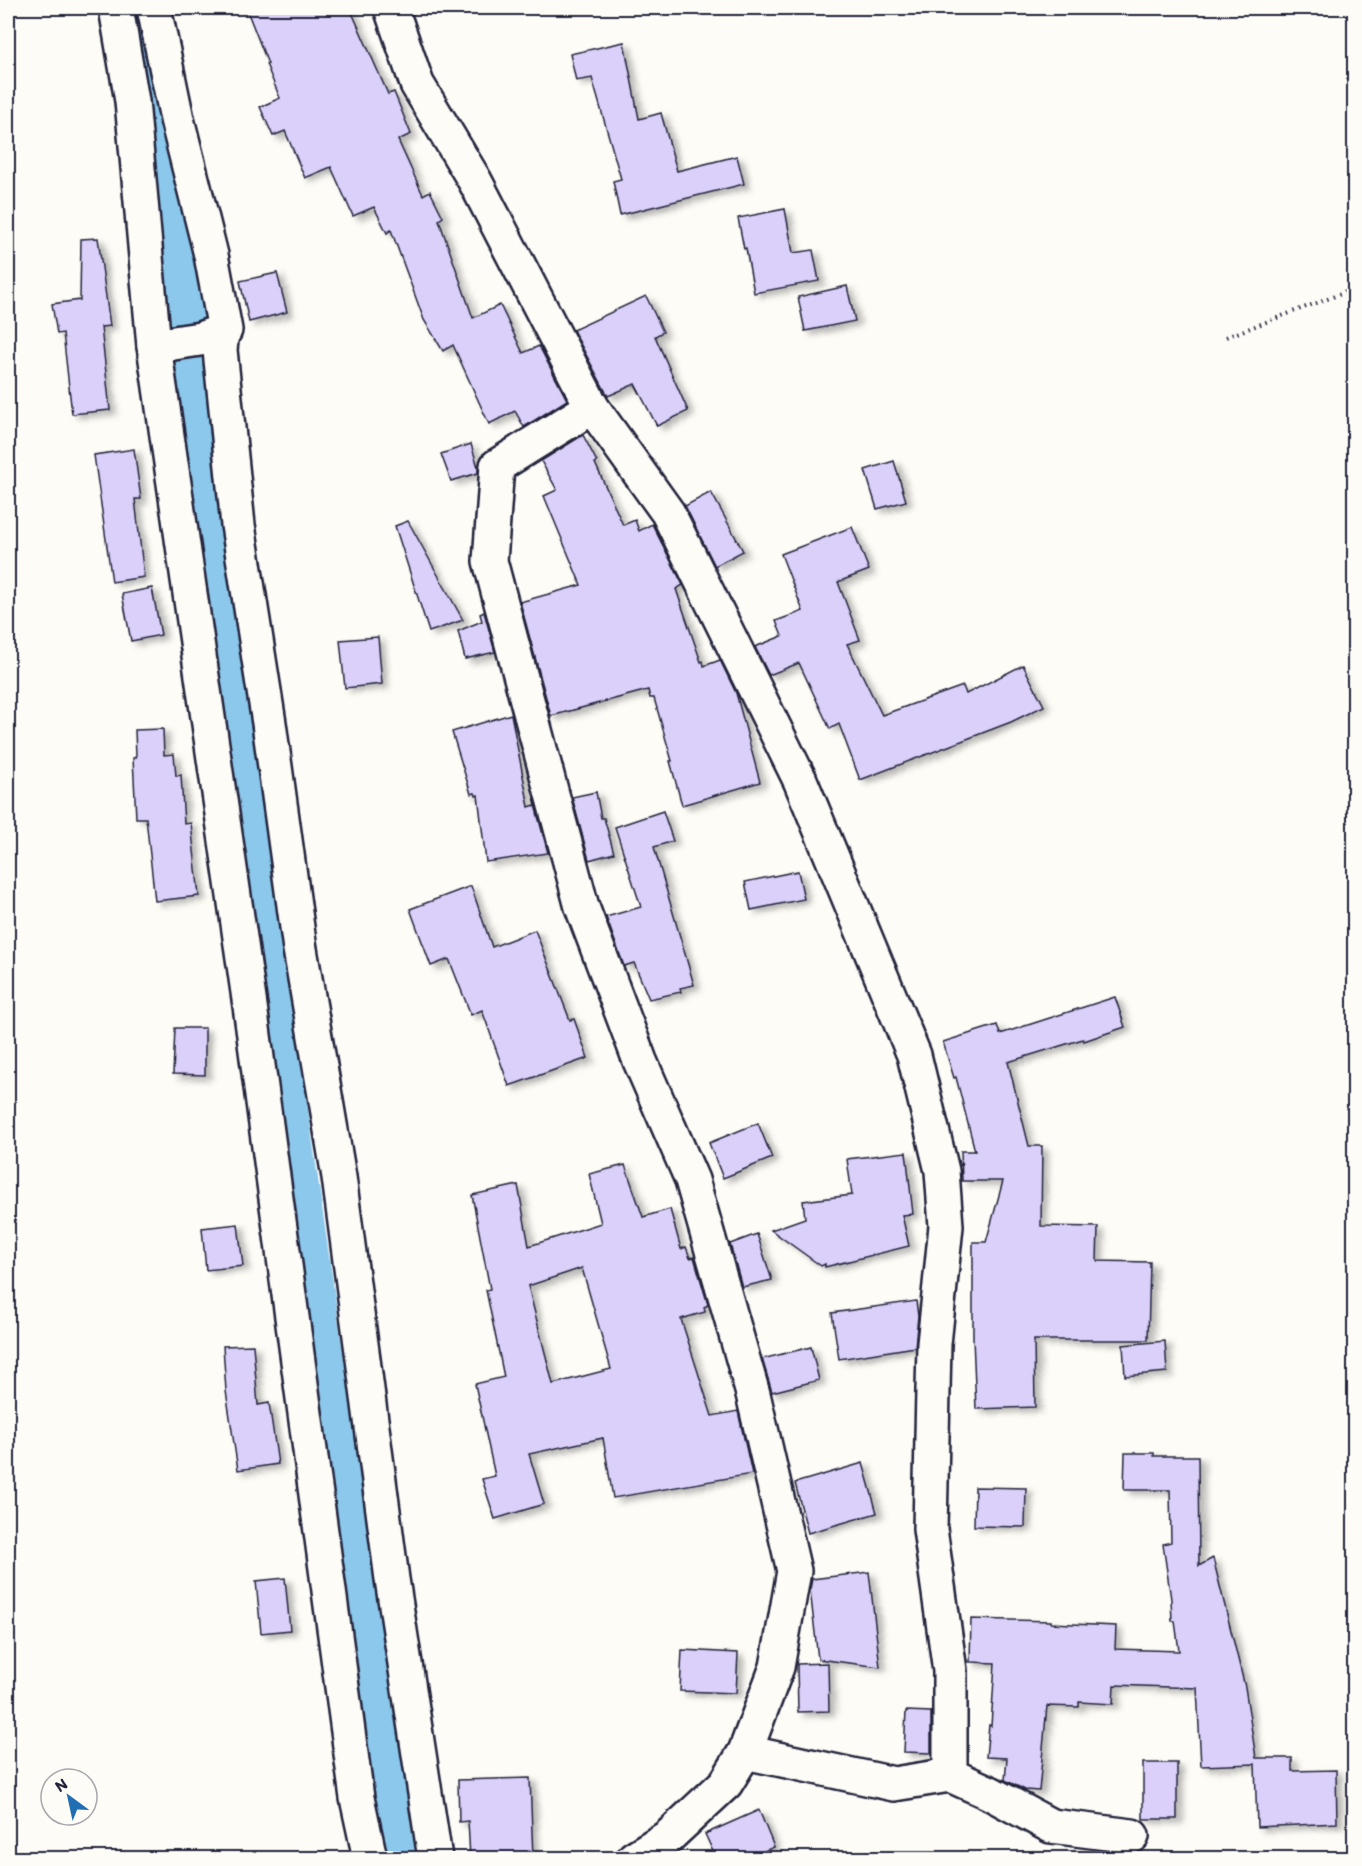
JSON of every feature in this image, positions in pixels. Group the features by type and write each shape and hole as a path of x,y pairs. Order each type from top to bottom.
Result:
{"street":[{"path":"116,8 132,100 186,340 250,1006 357,1798 370,1858"},
{"path":"154,8 177,119 211,255 225,330 186,340"},
{"path":"391,8 417,84 475,182 592,407 668,513 800,780 914,1055 942,1171 946,1226 934,1344 930,1529 950,1671 950,1775"},
{"path":"186,340 220,350 238,525 269,723 300,949 339,1177 392,1579 435,1858"},
{"path":"592,407 498,466 490,561 582,907 640,1061 692,1180 753,1394 794,1571 777,1667 745,1752 726,1783 669,1837 634,1858"},
{"path":"745,1752 894,1784 950,1775 990,1792 1051,1826 1132,1836"}],"path":[{"path":"1226,337 1354,289"}],"building":[{"path":"246,8 350,8 388,94 394,92 411,134 398,140 423,195 430,191 443,217 439,220 473,318 500,305 523,353 539,346 567,400 524,427 515,411 489,424 453,345 443,351 424,320 391,230 387,233 374,207 353,216 331,167 305,178 285,131 273,136 260,107 280,98"},
{"path":"624,42 639,119 661,113 677,171 737,156 744,184 620,215 613,181 621,179 592,78 576,81 570,54"},
{"path":"785,209 793,253 813,250 819,281 754,293 738,218"},
{"path":"98,238 110,326 101,327 110,410 72,414 63,333 57,334 52,304 80,300 81,239"},
{"path":"277,273 287,312 249,322 240,281"},
{"path":"847,286 855,321 805,331 798,297"},
{"path":"646,296 663,332 655,336 688,411 657,426 635,384 608,396 573,330"},
{"path":"583,435 597,462 595,463 623,525 635,520 639,531 652,524 683,585 676,589 701,662 703,661 704,666 720,660 736,693 760,782 682,805 654,698 650,698 648,690 551,716 520,602 581,585 544,496 557,490 541,461"},
{"path":"471,444 478,473 451,481 441,454"},
{"path":"134,449 141,499 135,499 144,577 112,582 94,455"},
{"path":"894,461 906,501 877,509 865,470"},
{"path":"711,492 743,551 715,566 685,506"},
{"path":"408,521 463,620 429,632 395,526"},
{"path":"852,527 869,570 838,582 860,640 847,644 882,715 963,686 966,694 1023,665 1044,706 1011,722 860,780 839,724 830,729 799,663 769,675 755,647 782,636 776,621 803,611 781,554"},
{"path":"152,588 161,635 131,641 122,594"},
{"path":"484,612 495,652 465,659 458,631 482,621 480,614"},
{"path":"378,637 382,684 345,688 340,640"},
{"path":"511,714 529,807 535,805 548,853 486,862 478,795 471,794 452,732"},
{"path":"163,729 164,755 174,754 176,776 181,775 184,824 191,823 199,896 155,901 146,818 136,818 133,758 136,757 135,730"},
{"path":"596,792 601,818 604,818 614,853 589,860 572,797"},
{"path":"663,811 673,841 654,847 694,985 680,988 681,992 649,999 634,963 624,966 606,917 641,907 615,827"},
{"path":"798,871 804,899 751,910 745,882"},
{"path":"471,886 492,947 535,930 570,1020 574,1019 588,1058 509,1086 482,1010 471,1015 449,959 431,966 410,909"},
{"path":"1115,997 1125,1027 1008,1062 1029,1146 1042,1146 1041,1226 1098,1227 1097,1261 1150,1262 1148,1340 1034,1340 1035,1407 976,1409 973,1242 986,1242 1003,1181 962,1181 961,1151 975,1151 956,1077 954,1078 943,1042 997,1025 1000,1034"},
{"path":"175,1028 205,1028 205,1075 173,1074"},
{"path":"758,1123 772,1158 723,1178 709,1143"},
{"path":"906,1152 913,1214 902,1215 909,1246 825,1267 825,1264 821,1266 771,1230 805,1218 803,1201 852,1195 847,1159"},
{"path":"625,1165 643,1217 670,1209 681,1249 686,1247 690,1258 694,1257 708,1305 704,1307 705,1312 681,1319 712,1416 738,1411 752,1474 613,1498 603,1438 529,1454 544,1504 495,1519 482,1479 495,1476 475,1384 504,1377 486,1290 490,1289 472,1195 518,1185 529,1246 601,1223 589,1174","holes":["582,1268 611,1369 553,1384 528,1286"]},
{"path":"238,1224 243,1266 206,1270 202,1228"},
{"path":"757,1234 772,1280 742,1287 730,1244"},
{"path":"916,1301 918,1316 915,1347 839,1359 832,1313"},
{"path":"1165,1341 1167,1372 1125,1376 1123,1345"},
{"path":"253,1345 258,1405 269,1403 278,1464 238,1470 226,1391 223,1346"},
{"path":"811,1347 819,1380 772,1392 762,1359"},
{"path":"1125,1453 1154,1453 1154,1456 1198,1456 1199,1566 1213,1558 1245,1687 1256,1758 1292,1758 1292,1771 1336,1770 1337,1823 1257,1827 1255,1764 1201,1766 1197,1688 1114,1685 1113,1704 1079,1702 1079,1707 1047,1706 1039,1791 1025,1790 1005,1780 1007,1758 986,1757 989,1725 991,1726 995,1663 970,1662 971,1619 1051,1621 1051,1623 1116,1626 1115,1649 1179,1651 1175,1621 1172,1621 1163,1544 1171,1542 1170,1490 1124,1490"},
{"path":"863,1463 877,1513 808,1533 795,1483"},
{"path":"975,1487 1026,1488 1025,1527 974,1526"},
{"path":"869,1572 880,1667 818,1659 810,1589 812,1579"},
{"path":"285,1578 290,1630 261,1633 256,1581"},
{"path":"682,1650 738,1653 736,1693 680,1691"},
{"path":"828,1663 829,1711 798,1712 797,1664"},
{"path":"906,1711 931,1712 931,1753 904,1752"},
{"path":"1143,1763 1177,1763 1177,1819 1143,1819"},
{"path":"530,1778 533,1858 470,1858 468,1821 459,1822 458,1780"},
{"path":"759,1810 774,1847 747,1858 716,1858 705,1834"}],"waterway":[{"path":"135,8 183,298 207,473 221,642 396,1858"}]}
